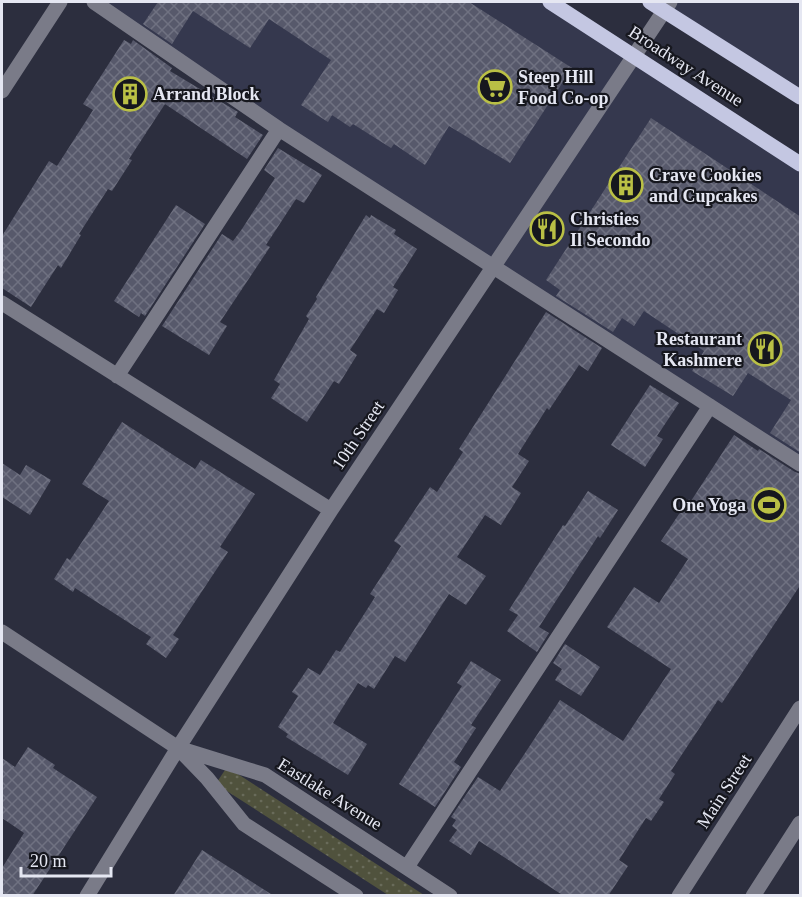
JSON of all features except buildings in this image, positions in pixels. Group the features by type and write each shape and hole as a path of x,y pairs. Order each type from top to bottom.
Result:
{"main road":[{"name":"Broadway Avenue","path":"550,2 801,164"},
{"name":"Broadway Avenue","path":"650,2 667,6 801,97"}],"street":[{"path":"2,91 60,2"},
{"path":"94,2 279,129 801,464"},
{"name":"10th Street","path":"87,896 178,748 331,510 667,6"},
{"path":"117,376 279,129"},
{"path":"2,303 331,510"},
{"path":"407,867 710,406"},
{"name":"Eastlake Avenue","path":"2,632 178,748 207,778 244,824 356,896"},
{"name":"Main Street","path":"679,896 801,708"},
{"name":"Eastlake Avenue","path":"178,748 265,775 450,896"},
{"path":"753,896 801,823"}],"shaded area":[{"path":"94,2 550,2 800,165 800,464"},
{"path":"650,2 800,2 800,98"}],"green space":[{"path":"227,767 424,895 388,895 219,786 217,782"}],"place":[{"name":"Steep Hill Food Co-op","path":"495,87"},
{"name":"Arrand Block","path":"130,94"},
{"name":"Crave Cookies and Cupcakes","path":"626,185"},
{"name":"Christies Il Secondo","path":"547,229"},
{"name":"Restaurant Kashmere","path":"765,349"},
{"name":"One Yoga","path":"769,505"}]}
